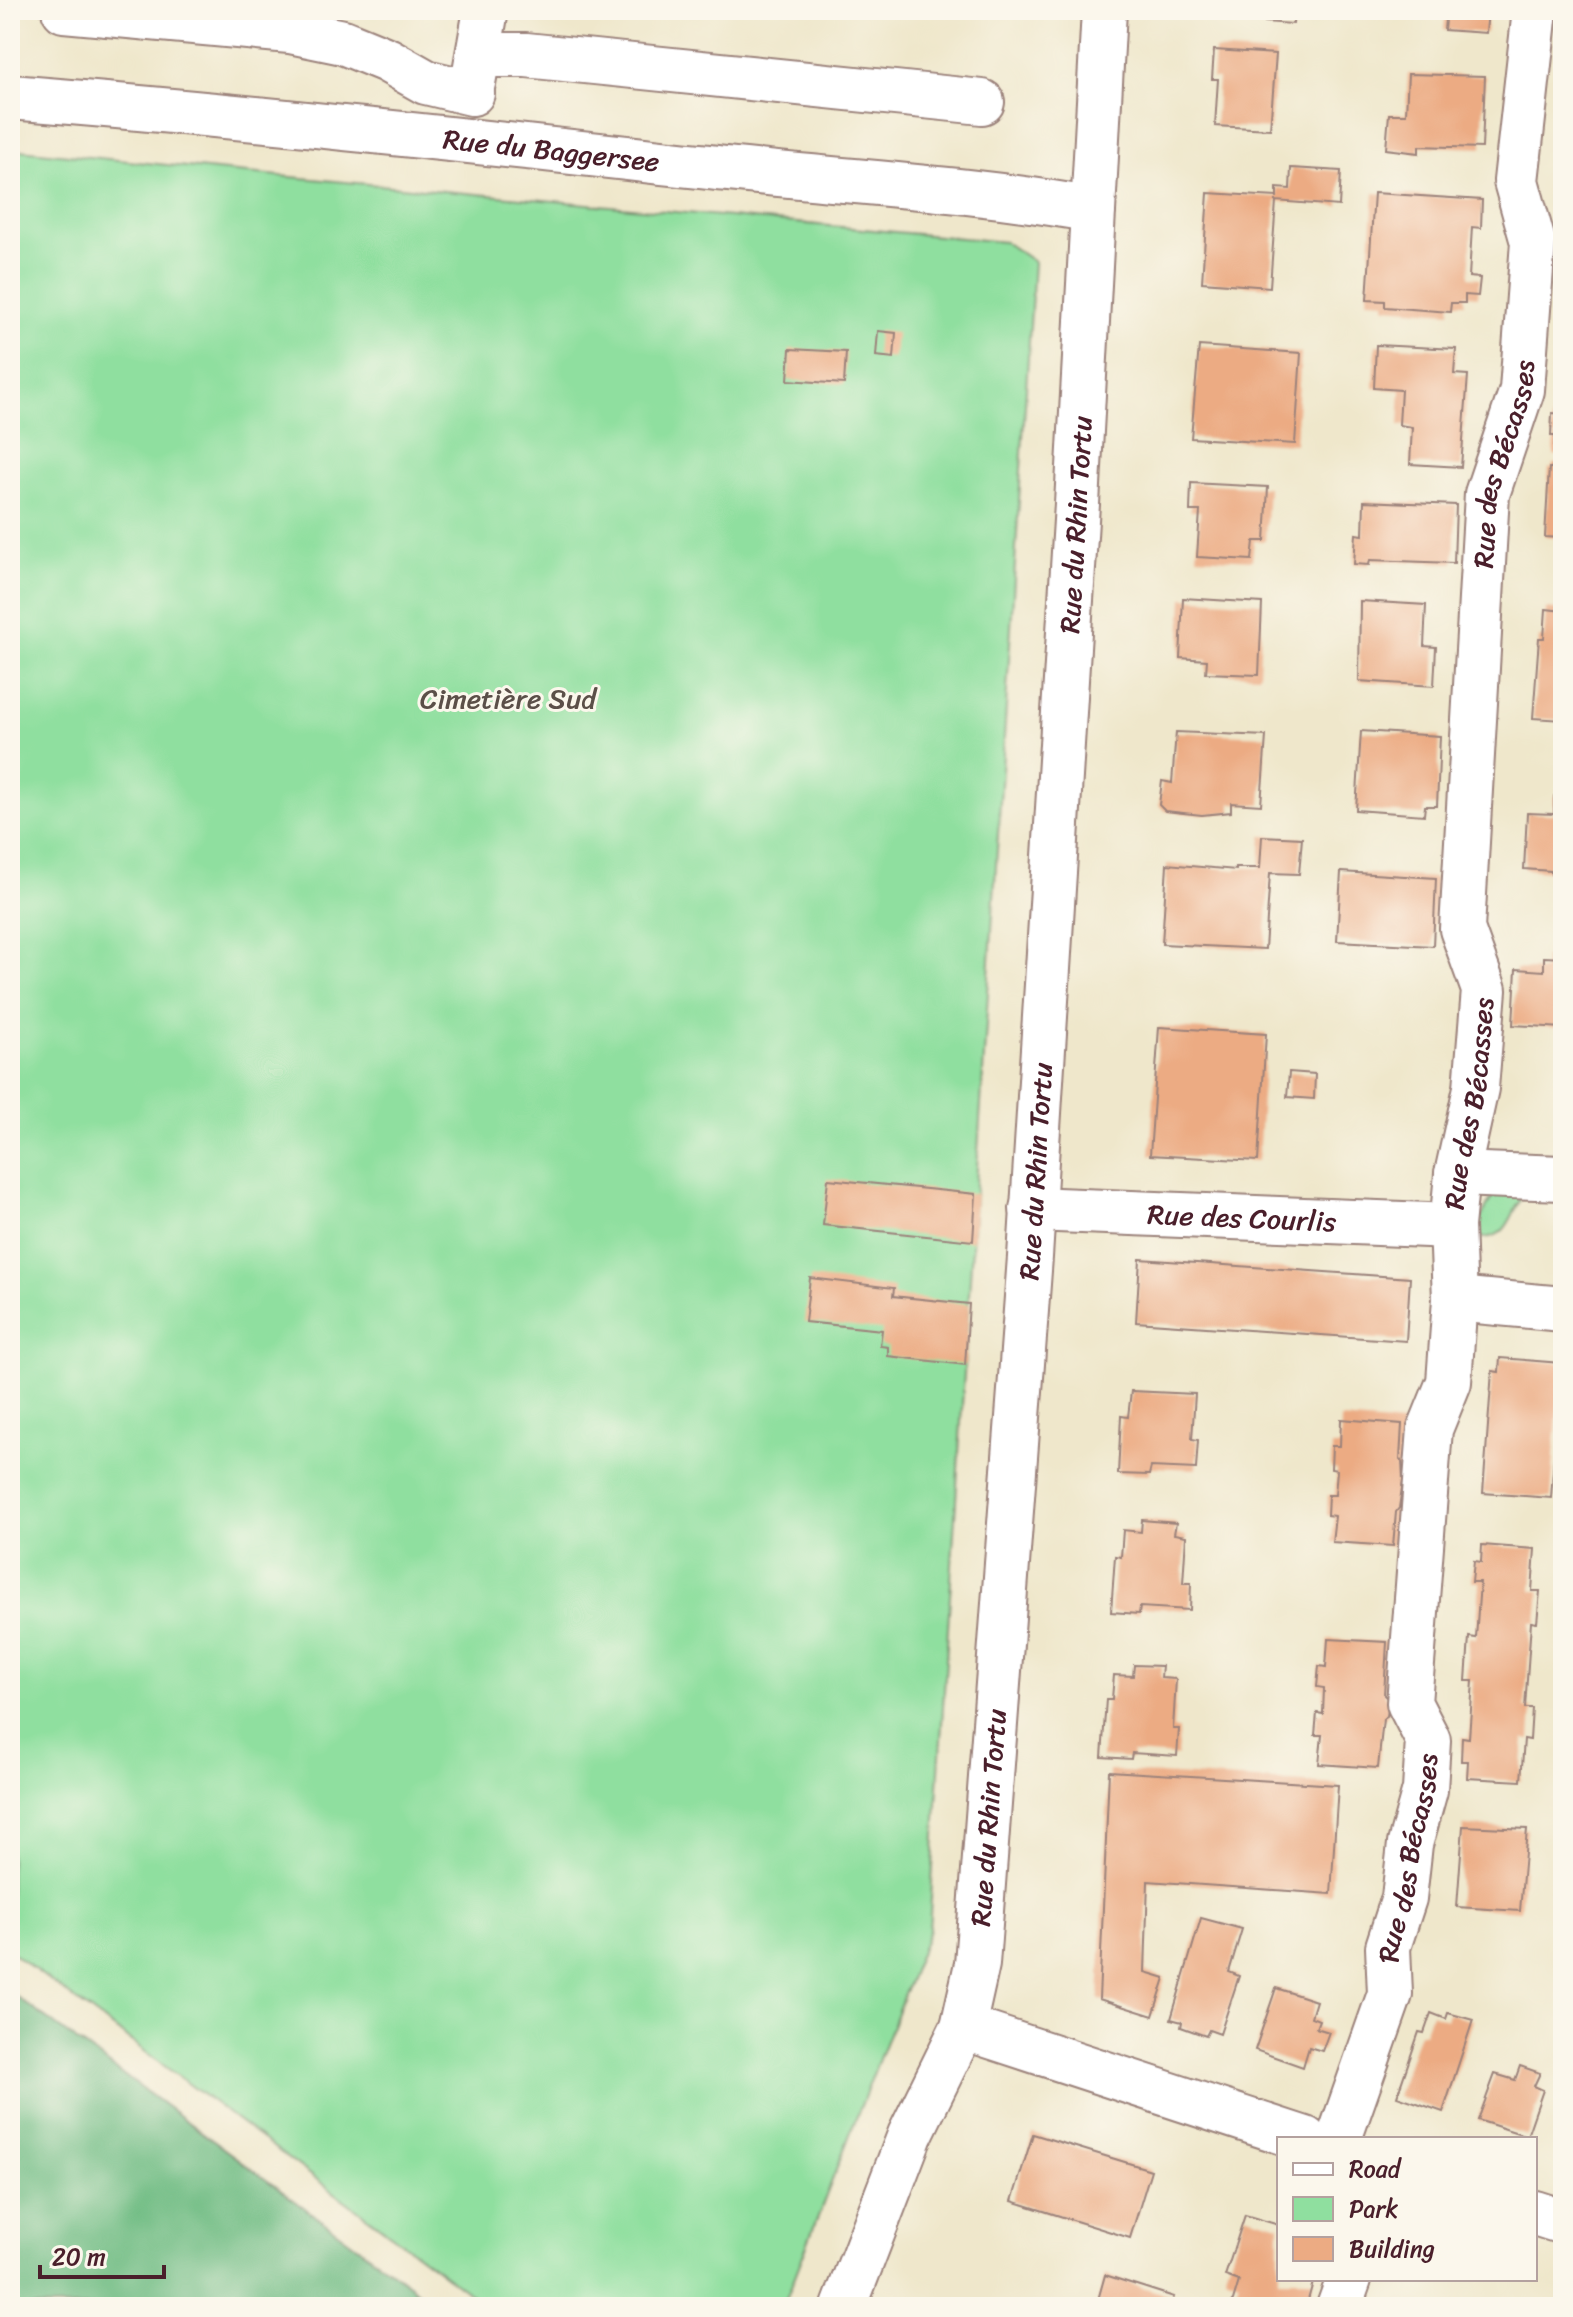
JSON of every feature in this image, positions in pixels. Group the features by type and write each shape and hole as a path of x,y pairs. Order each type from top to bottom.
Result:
{"street":[{"path":"64,10 290,31 343,42 387,60 426,82 475,74 541,57 982,102"},
{"path":"463,141 486,10"},
{"name":"Rue du Rhin Tortu","path":"844,2307 910,2135 963,2027 978,1948 1032,1209 1077,504 1104,10"},
{"name":"Rue des Bécasses","path":"1340,2137 1390,1994 1388,1947 1404,1898 1410,1844 1425,1790 1428,1740 1409,1703 1430,1429 1449,1382 1455,1299 1452,1226 1457,1174 1476,1088 1484,990 1462,929 1487,494 1522,390 1533,242 1516,181 1535,10"},
{"name":"Rue du Baggersee","path":"10,97 217,114 1030,198 1093,210"},
{"path":"1457,1174 1563,1178"},
{"name":"Rue des Courlis","path":"1032,1209 1452,1226"},
{"path":"1455,1299 1563,1309"},
{"path":"963,2027 1299,2137"},
{"path":"1537,2214 1563,2222"},
{"path":"1339,2307 1348,2281"}],"green space":[{"name":"Cimetière Sud","path":"10,149 1005,242 1034,262 929,1930 783,2307 488,2307 10,1951"},
{"path":"1496,1194 1523,1195 1503,1230 1481,1238 1474,1231"},
{"path":"10,1992 440,2307 10,2307"}],"building":[{"path":"1265,10 1294,10 1293,24 1265,22"},
{"path":"1446,10 1488,10 1486,33 1444,30"},
{"path":"1214,50 1276,54 1270,129 1215,126 1218,79 1212,79"},
{"path":"1408,74 1485,76 1482,148 1419,146 1419,153 1386,149 1389,114 1406,114"},
{"path":"1291,168 1341,171 1339,206 1276,201 1270,287 1202,282 1208,193 1277,197 1277,188 1290,189"},
{"path":"1374,193 1482,200 1481,228 1472,227 1469,277 1480,278 1478,296 1465,295 1465,303 1451,303 1450,312 1385,307 1385,301 1367,300"},
{"path":"878,331 896,333 894,358 876,356"},
{"path":"1376,345 1456,349 1454,374 1468,375 1461,467 1410,464 1412,427 1399,425 1401,390 1374,388"},
{"path":"1199,346 1301,353 1295,444 1191,438"},
{"path":"790,349 846,352 844,384 788,380"},
{"path":"1552,413 1563,414 1563,456 1554,455"},
{"path":"1553,464 1563,464 1563,538 1545,537 1549,468"},
{"path":"1191,483 1268,487 1265,541 1254,541 1252,560 1197,557 1200,511 1190,511"},
{"path":"1364,501 1456,505 1454,563 1370,560 1369,565 1354,564 1356,534 1363,535"},
{"path":"1183,598 1262,603 1259,675 1206,673 1207,660 1180,658"},
{"path":"1360,601 1426,605 1424,646 1436,647 1434,686 1359,681"},
{"path":"1546,609 1563,611 1563,720 1533,718 1539,638 1544,638"},
{"path":"1361,731 1440,736 1437,806 1425,806 1424,815 1356,810"},
{"path":"1176,732 1266,736 1261,805 1231,803 1231,812 1202,815 1165,811 1159,805 1162,781 1172,783"},
{"path":"1554,796 1563,796 1563,875 1524,869 1527,813 1554,814"},
{"path":"1262,836 1302,838 1299,874 1270,873 1265,949 1162,944 1167,864 1236,870 1260,868"},
{"path":"1341,872 1436,878 1433,946 1337,941"},
{"path":"1544,957 1563,958 1563,1028 1513,1025 1516,969 1544,971"},
{"path":"1159,1027 1266,1034 1258,1161 1150,1155"},
{"path":"1289,1072 1315,1074 1314,1099 1287,1097"},
{"path":"828,1179 976,1194 973,1241 823,1225"},
{"path":"1140,1259 1410,1278 1406,1341 1136,1322"},
{"path":"810,1278 894,1288 893,1296 969,1304 965,1365 888,1356 888,1347 880,1346 882,1330 805,1322"},
{"path":"1500,1358 1561,1363 1551,1498 1483,1493 1492,1371 1499,1372"},
{"path":"1131,1391 1195,1394 1192,1439 1198,1440 1196,1469 1151,1467 1149,1475 1118,1474 1121,1416 1128,1417"},
{"path":"1341,1419 1402,1424 1400,1459 1403,1481 1393,1546 1332,1542 1335,1516 1327,1515 1328,1495 1335,1495 1337,1470 1331,1469 1332,1446 1340,1446"},
{"path":"1142,1520 1176,1523 1174,1534 1186,1536 1183,1583 1191,1583 1190,1610 1140,1607 1139,1614 1111,1612 1115,1556 1121,1557 1123,1530 1141,1532"},
{"path":"1482,1545 1535,1549 1532,1591 1540,1591 1537,1623 1531,1622 1525,1708 1532,1708 1530,1740 1524,1739 1521,1781 1467,1778 1468,1761 1461,1761 1462,1737 1469,1738 1473,1681 1466,1681 1469,1637 1476,1638 1480,1582 1472,1582 1474,1561 1481,1562"},
{"path":"1328,1639 1387,1642 1384,1695 1389,1700 1387,1716 1383,1719 1378,1768 1319,1764 1322,1735 1315,1735 1317,1713 1323,1714 1324,1688 1317,1687 1319,1666 1326,1667"},
{"path":"1134,1665 1162,1666 1161,1678 1176,1679 1173,1729 1179,1729 1177,1756 1132,1753 1131,1759 1102,1757 1106,1699 1112,1699 1114,1675 1133,1676"},
{"path":"1109,1771 1338,1785 1331,1894 1148,1881 1145,1972 1165,1978 1153,2016 1099,1999"},
{"path":"1463,1826 1527,1829 1520,1911 1457,1907"},
{"path":"1201,1918 1242,1929 1229,1972 1239,1976 1220,2034 1209,2030 1206,2036 1181,2027 1182,2022 1171,2019"},
{"path":"1276,1988 1316,2001 1311,2017 1319,2020 1316,2028 1329,2032 1322,2051 1309,2047 1303,2067 1255,2050"},
{"path":"1431,2013 1446,2019 1448,2013 1473,2020 1443,2112 1397,2096 1419,2032 1424,2033"},
{"path":"1520,2066 1540,2073 1534,2086 1543,2090 1527,2136 1478,2120 1495,2074 1515,2080"},
{"path":"1033,2134 1151,2170 1130,2238 1012,2201"},
{"path":"1245,2215 1277,2224 1277,2281 1313,2281 1306,2307 1228,2307 1239,2281 1225,2276"},
{"path":"1105,2275 1174,2297 1171,2307 1096,2307"}]}
